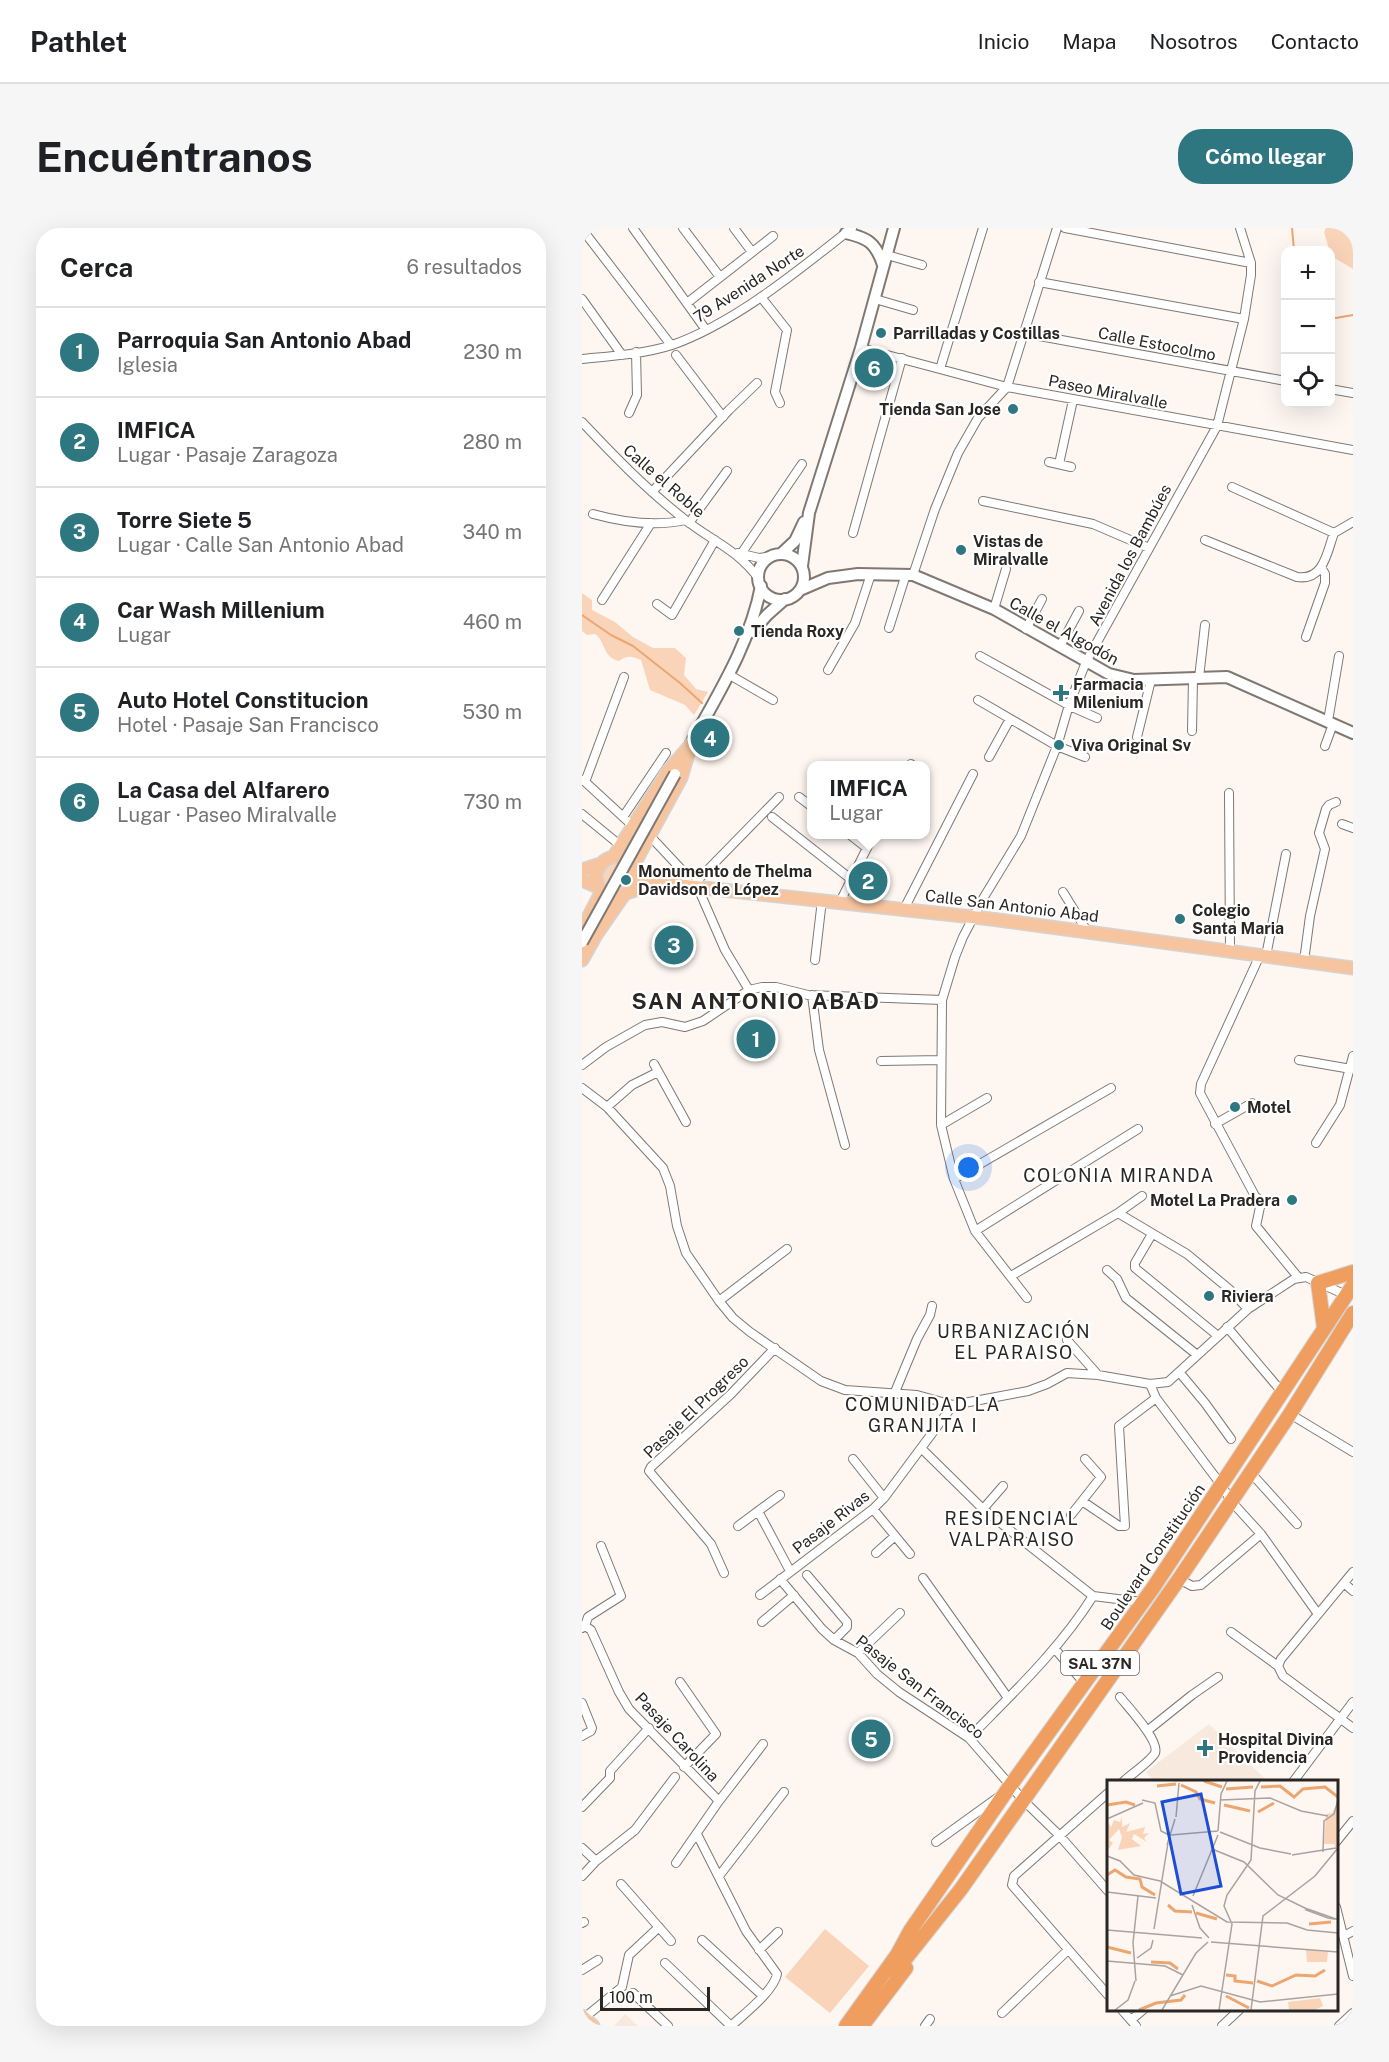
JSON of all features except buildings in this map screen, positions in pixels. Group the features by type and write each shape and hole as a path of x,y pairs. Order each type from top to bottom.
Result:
{"highway":[{"path":"1324,1328 1318,1283 1353,1272"},
{"name":"Boulevard Constitución","path":"854,2026 917,1933 1008,1789 1142,1602 1222,1486 1324,1328 1351,1293"},
{"name":"Boulevard Constitución","path":"846,2026 897,1955 961,1888 1251,1473 1353,1313"},
{"path":"1337,1340 1353,1331"},
{"name":"Boulevard Constitución","path":"838,2026 917,1933"},
{"name":"Boulevard Constitución","path":"862,2026 913,1958 917,1933"}],"main road":[{"path":"582,942 675,774 746,639 756,613 762,566 795,541 809,513 861,348 894,228"},
{"path":"849,230 870,241 885,261"},
{"path":"760,583 770,597 790,598 800,590 804,579 802,569 809,513"},
{"path":"776,555 793,557 802,569"},
{"name":"Calle el Algodón","path":"802,569 828,578"},
{"name":"Calle el Algodón","path":"800,590 828,578 871,574 909,575 994,609 1026,629 1121,679 1227,677 1353,733"},
{"path":"746,639 785,599"},
{"path":"582,870 600,864 617,851 628,821 691,744"},
{"path":"582,960 596,935 636,883 635,869 681,778 691,744"},
{"path":"617,851 635,869"},
{"path":"600,864 596,879 601,890"},
{"name":"Calle San Antonio Abad","path":"635,869 667,884"},
{"path":"582,880 610,896 626,894"},
{"name":"Calle San Antonio Abad","path":"626,894 652,885 667,884 973,917 1353,968"},
{"path":"582,929 601,890"}],"street":[{"path":"633,228 706,330"},
{"path":"683,228 720,277"},
{"path":"734,228 752,252"},
{"path":"940,369 983,228"},
{"path":"889,628 958,453 978,418 1007,387 1057,228"},
{"path":"1065,228 1251,262"},
{"name":"Avenida los Bambúes","path":"1027,1298 975,1231 954,1179 940,1125 942,1000 955,957 973,917 1021,836 1057,746 1069,705 1086,662 1217,426 1244,319 1251,275 1251,262 1239,228"},
{"path":"582,229 671,345"},
{"name":"79 Avenida Norte","path":"582,359 622,355 671,345 706,330 760,297 849,230"},
{"path":"687,303 773,236"},
{"path":"885,261 922,265"},
{"path":"1039,282 1244,319"},
{"path":"760,297 788,330 774,392 780,403"},
{"path":"582,299 622,355"},
{"path":"874,299 913,310"},
{"name":"Calle Estocolmo","path":"1023,333 1281,380"},
{"name":"Paseo Miralvalle","path":"861,348 1007,387 1353,450"},
{"path":"629,413 638,395 636,352"},
{"path":"676,354 723,417"},
{"path":"853,533 902,358"},
{"path":"652,492 757,383"},
{"path":"1335,390 1353,393"},
{"path":"1059,464 1072,400"},
{"name":"Calle el Roble","path":"582,422 634,477 687,522 737,553 759,558 776,555"},
{"path":"1048,462 1071,467"},
{"path":"737,553 802,464"},
{"path":"593,514 615,520 651,523 687,522 727,471"},
{"path":"1232,487 1334,533"},
{"path":"983,501 1094,524 1149,548"},
{"path":"1204,540 1297,577 1310,577 1316,574 1321,567 1334,533 1353,522"},
{"path":"602,600 651,523"},
{"path":"657,604 672,615 715,540"},
{"name":"Calle el Roble","path":"737,553 760,583"},
{"path":"1306,637 1325,583 1325,574 1321,567"},
{"path":"994,609 1006,569"},
{"path":"828,670 855,623 871,574"},
{"path":"1026,629 1042,599"},
{"path":"1060,646 1079,611"},
{"path":"1192,731 1196,678 1205,625"},
{"path":"980,656 1097,718"},
{"path":"1325,746 1339,656"},
{"path":"728,675 773,700"},
{"path":"624,677 584,781 628,821 666,753"},
{"path":"1137,737 1151,680"},
{"path":"978,700 1057,746 1085,757"},
{"path":"989,757 1010,720"},
{"path":"904,909 973,774"},
{"path":"1228,794 1230,950"},
{"path":"694,888 779,797"},
{"path":"799,797 807,803"},
{"path":"1304,961 1310,916 1325,849 1319,833 1326,809 1336,802"},
{"path":"582,814 617,851"},
{"path":"772,817 852,880"},
{"path":"1342,824 1353,828"},
{"path":"650,836 680,868 694,888 725,950 749,990"},
{"path":"855,839 867,848"},
{"path":"840,902 872,839"},
{"path":"1286,854 1263,955 1201,1083 1200,1093 1255,1196 1263,1203 1256,1226 1298,1277"},
{"path":"1062,892 1087,931"},
{"path":"815,960 822,900"},
{"path":"582,1065 606,1047 645,1025 662,1022 685,1027 703,1021 749,990 769,987 812,995 942,1000"},
{"path":"812,995 819,1050 845,1145"},
{"path":"1316,1143 1341,1105 1353,1056"},
{"path":"881,1061 941,1059"},
{"path":"1299,1060 1351,1069"},
{"path":"608,1107 632,1085 656,1068 686,1122"},
{"path":"582,1088 608,1107 663,1168 670,1186 677,1226 686,1253 733,1318 794,1364 821,1381 845,1390 916,1395 953,1406 1028,1391 1067,1373 1098,1375 1150,1384 1168,1382 1180,1373 1196,1354 1248,1309 1298,1277 1306,1277 1351,1293"},
{"path":"954,1179 1110,1088"},
{"path":"940,1125 987,1098"},
{"path":"1215,1124 1252,1103"},
{"path":"975,1231 1138,1130"},
{"path":"1011,1276 1118,1213 1142,1196"},
{"path":"1118,1213 1187,1254 1229,1289 1248,1309"},
{"path":"1152,1234 1135,1263 1135,1268 1218,1335"},
{"path":"719,1301 787,1249"},
{"path":"1107,1270 1118,1279 1126,1298 1196,1354"},
{"path":"895,1392 932,1306"},
{"path":"1227,1327 1282,1392"},
{"path":"1067,1340 1098,1375"},
{"name":"Pasaje El Progreso","path":"724,1573 711,1544 650,1472 651,1467 731,1394 775,1348"},
{"path":"1180,1373 1231,1439"},
{"path":"1150,1384 1156,1398 1231,1501 1261,1534 1318,1614"},
{"path":"1083,1501 1119,1526 1125,1526 1119,1426 1156,1398"},
{"name":"Pasaje Rivas","path":"760,1595 873,1509 884,1498 953,1406"},
{"path":"1290,1414 1353,1452"},
{"path":"921,1448 983,1509 1093,1596 1142,1602"},
{"path":"1071,1515 1101,1477 1085,1459"},
{"path":"853,1460 884,1498"},
{"path":"1251,1473 1297,1524"},
{"path":"983,1509 1003,1486"},
{"path":"738,1526 780,1495"},
{"path":"873,1509 910,1554"},
{"path":"758,1511 790,1571"},
{"path":"1179,1578 1192,1587 1201,1586 1261,1534"},
{"path":"876,1553 895,1536"},
{"path":"583,1627 588,1617 621,1596 601,1546"},
{"path":"1278,1666 1281,1659 1353,1572"},
{"name":"Pasaje San Francisco","path":"807,1575 847,1622 846,1627 834,1640"},
{"path":"923,1578 1008,1698"},
{"name":"Pasaje San Francisco","path":"780,1579 834,1640 858,1653 898,1692 969,1738 1008,1789 1023,1800 1059,1835 1107,1890"},
{"path":"1344,1583 1353,1591"},
{"path":"762,1622 794,1595"},
{"path":"969,1738 1055,1649 1093,1596"},
{"path":"858,1653 900,1613"},
{"name":"Pasaje Carolina","path":"583,1627 591,1630 629,1709 719,1801 676,1863"},
{"path":"1231,1632 1278,1666 1283,1676 1353,1728"},
{"path":"1055,1649 1085,1684"},
{"path":"1147,1731 1191,1695 1218,1677"},
{"path":"680,1682 716,1734 684,1767"},
{"path":"1120,1697 1153,1739 1155,1753 1125,1780"},
{"path":"1294,1780 1353,1702"},
{"path":"582,1703 592,1728 582,1736"},
{"path":"582,1807 610,1778 610,1771 649,1728"},
{"path":"719,1801 763,1744"},
{"path":"582,1876 596,1861 635,1830 675,1777"},
{"path":"936,1842 1008,1789"},
{"path":"718,1876 784,1792"},
{"path":"1107,1794 1014,1876 1012,1885 1107,1994"},
{"path":"1338,1840 1353,1821"},
{"path":"664,1963 731,2026 763,1996 776,1980 777,1974 746,1931 697,1834"},
{"path":"582,1848 596,1861"},
{"path":"621,1884 671,1941"},
{"path":"1338,1914 1353,1976"},
{"path":"585,2022 622,1987 629,1955 659,1927"},
{"path":"1344,1936 1353,1931"},
{"path":"759,1950 778,1932"},
{"path":"702,1940 763,1996"},
{"path":"1002,2013 1068,1950"},
{"path":"582,1970 598,1960"},
{"path":"633,1993 668,2026"},
{"path":"1123,2011 1134,2023"},
{"path":"1222,2026 1238,2011"},
{"path":"1339,2026 1353,2013"},
{"path":"925,2026 930,2019"}],"shaded area":[{"path":"1326,228 1353,228 1353,269 1335,258 1335,246 1328,246 1324,232"},
{"path":"582,593 592,600 592,610 615,622 633,637 653,648 675,648 686,658 684,675 696,689 708,692 694,715 685,705 650,690 641,660 630,657 619,661 614,659 607,653 595,634 587,635 582,631"},
{"path":"613,862 626,864 632,883 615,894 600,881 603,869"},
{"name":"Hospital Divina Providencia","path":"1209,1724 1266,1780 1153,1780 1146,1772"},
{"path":"825,1929 869,1966 830,2013 785,1977"},
{"path":"625,2014 638,2026 614,2026"}],"waterway":[{"path":"1292,228 1294,246"},
{"path":"1335,318 1353,315"},
{"path":"582,615 611,635 633,646 702,703"}],"place":[{"name":"Parrilladas y Costillas","path":"881,333"},
{"name":"La Casa del Alfarero","path":"874,368"},
{"name":"Tienda San Jose","path":"1013,409"},
{"name":"Vistas de Miralvalle","path":"961,550"},
{"name":"Tienda Roxy","path":"739,631"},
{"name":"Farmacia Milenium","path":"1061,693"},
{"name":"Car Wash Millenium","path":"710,738"},
{"name":"Viva Original Sv","path":"1059,745"},
{"name":"Monumento de Thelma Davidson de López","path":"626,880"},
{"name":"IMFICA","path":"868,881"},
{"name":"Colegio Santa Maria","path":"1180,919"},
{"name":"Torre Siete 5","path":"674,945"},
{"name":"Parroquia San Antonio Abad","path":"756,1039"},
{"name":"Motel","path":"1235,1107"},
{"name":"Motel La Pradera","path":"1292,1200"},
{"name":"Riviera","path":"1209,1296"},
{"name":"Auto Hotel Constitucion","path":"871,1739"},
{"name":"Hospital Divina Providencia","path":"1205,1748"}],"district":[{"name":"SAN ANTONIO ABAD","path":"756,1001"},
{"name":"COLONIA MIRANDA","path":"1119,1175"},
{"name":"URBANIZACIÓN EL PARAISO","path":"1014,1341"},
{"name":"COMUNIDAD LA GRANJITA I","path":"923,1414"},
{"name":"RESIDENCIAL VALPARAISO","path":"1012,1528"}]}
